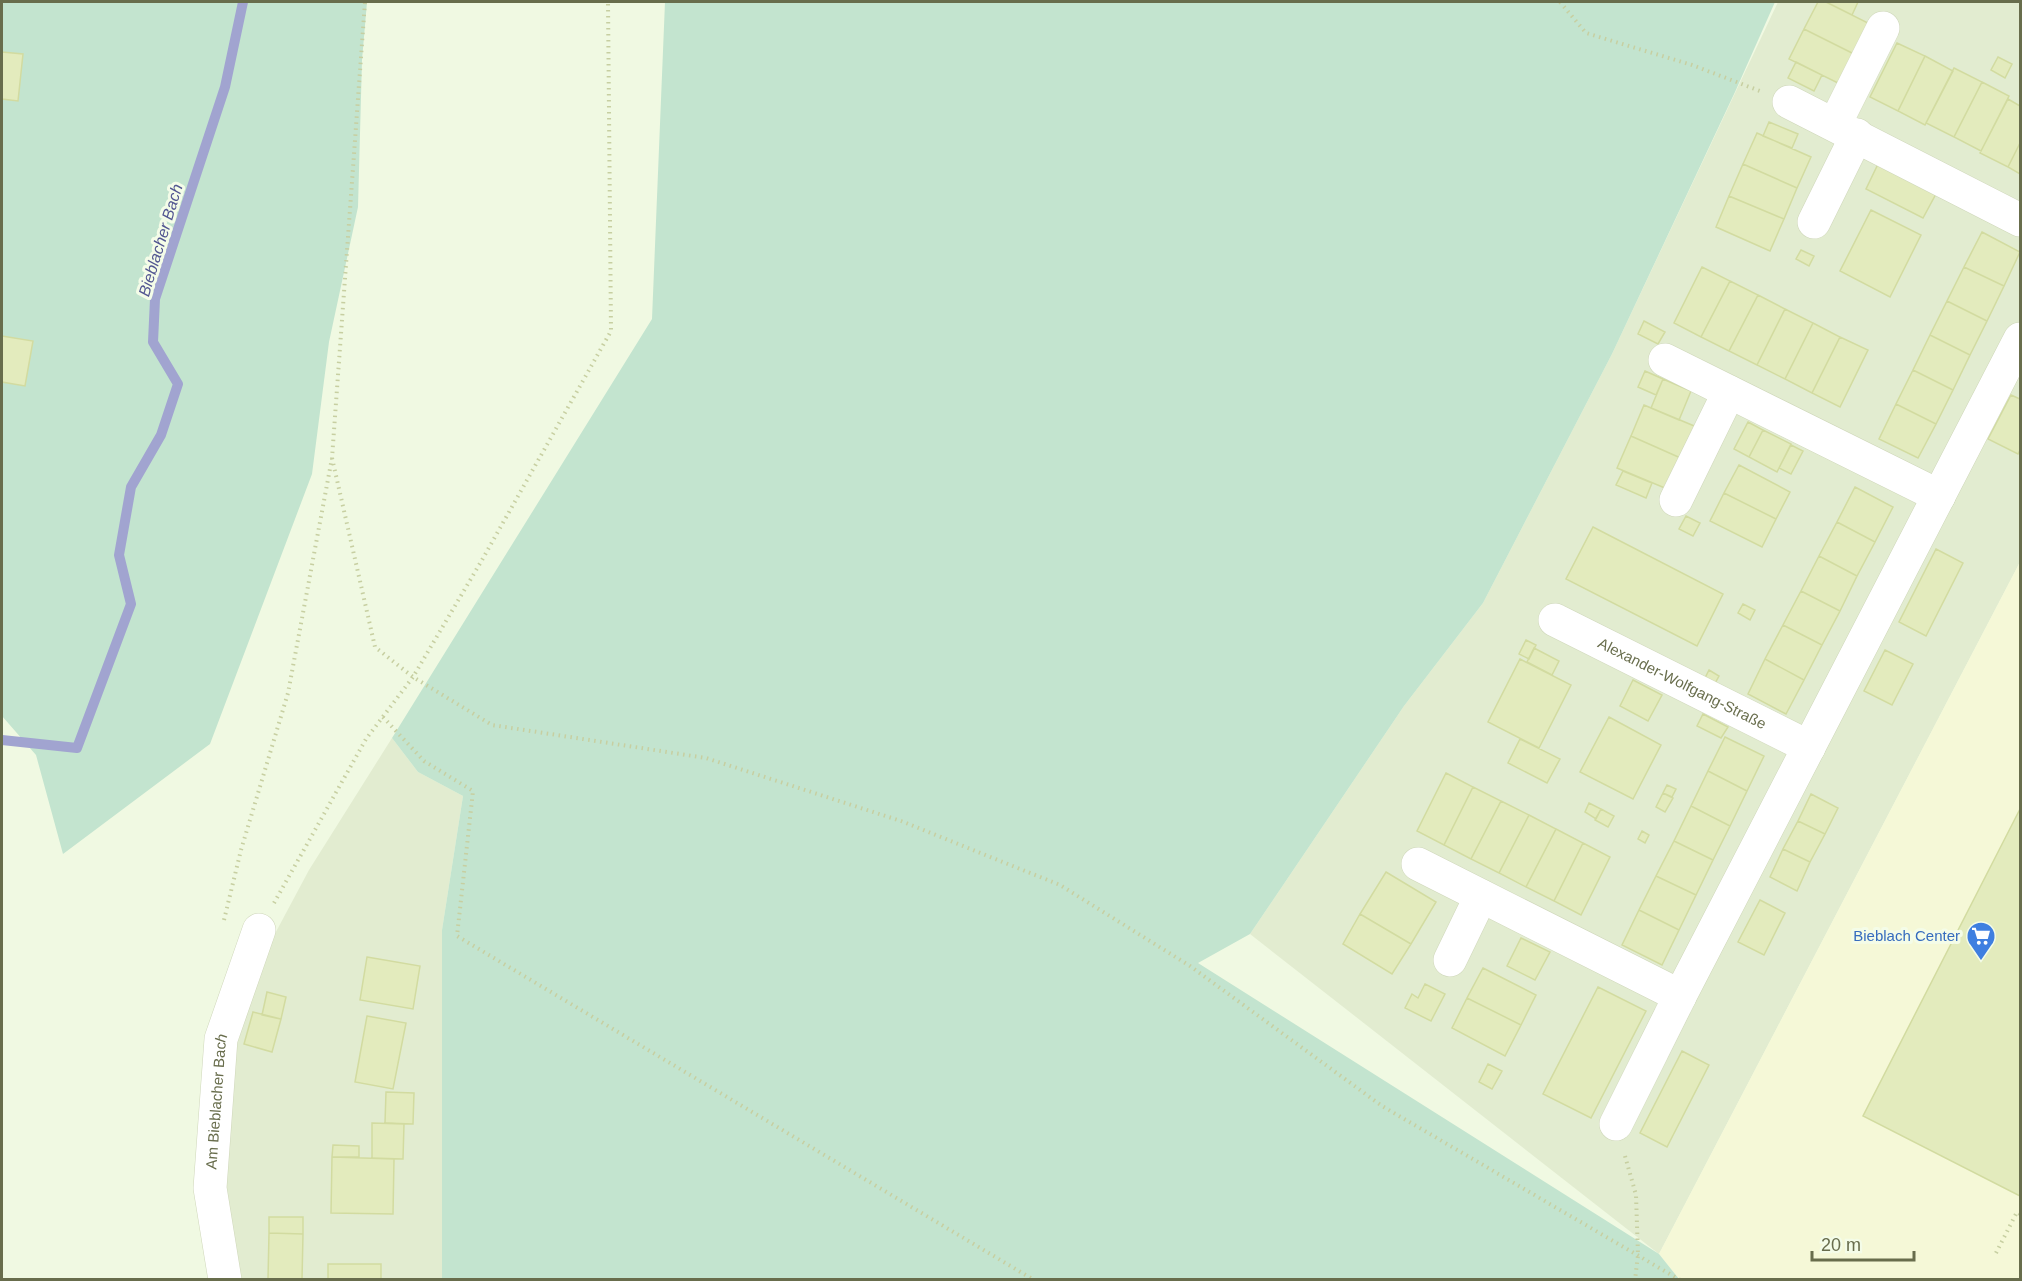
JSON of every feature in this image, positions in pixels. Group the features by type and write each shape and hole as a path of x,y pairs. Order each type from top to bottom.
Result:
{"street":[{"path":"1814,222 1883,28"},
{"path":"1789,102 2020,220"},
{"path":"1616,1124 2020,339"},
{"path":"1665,360 1939,496"},
{"path":"1676,500 1729,392"},
{"name":"Alexander-Wolfgang-Straße","path":"1555,620 1809,747"},
{"path":"1418,864 1680,996"},
{"path":"1449,960 1481,896"},
{"name":"Am Bieblacher Bach","path":"225,1280 210,1188 221,1039 259,930"}],"path":[{"path":"222,928 241,850 288,693 332,458 365,2"},
{"path":"259,930 366,739 413,677 482,560 611,331 608,2"},
{"path":"1560,2 1586,33 1692,65 1789,102"},
{"path":"332,458 375,647 413,677 492,725 706,758 901,821 1060,885 1190,966 1382,1106 1680,1280"},
{"path":"383,717 424,761 473,791 457,936 1034,1280"},
{"path":"1616,1124 1636,1195 1638,1255 1635,1280"},
{"path":"1996,1253 2017,1212 2020,1214"}],"shaded area":[{"path":"2,2 367,2 362,60 358,207 329,342 312,474 210,744 63,854 36,755 2,716"},
{"path":"665,2 1775,2 1612,354 1483,603 1404,706 1250,934 1198,963 1659,1254 1679,1279 442,1279 442,930 463,796 418,772 392,738 652,319"},
{"path":"1778,2 2020,2 2020,562 1659,1254 1250,934 1404,706 1483,603 1612,354"},
{"path":"2020,562 2020,1279 1679,1279 1659,1254"},
{"path":"392,738 418,772 463,796 442,930 442,1279 236,1280 224,1197 235,1050 270,943 309,870"}],"building":[{"path":"1818,2 1826,2 1872,25 1856,55 1804,29"},
{"path":"1826,2 1858,2 1852,15"},
{"path":"1804,29 1856,55 1842,85 1789,59"},
{"path":"1897,43 1925,56 1898,111 1870,97"},
{"path":"2,52 23,54 18,101 2,99"},
{"path":"1925,56 1953,71 1925,125 1898,111"},
{"path":"1998,57 2012,64 2005,78 1991,70"},
{"path":"1796,62 1822,75 1814,91 1788,78"},
{"path":"1954,68 1982,82 1954,137 1926,123"},
{"path":"1982,82 2009,96 1981,151 1954,137"},
{"path":"2008,99 2020,106 2020,143 2008,167 1980,153"},
{"path":"1769,122 1798,134 1792,148 1763,136"},
{"path":"1757,133 1811,157 1797,188 1743,164"},
{"path":"2020,143 2020,174 2008,167"},
{"path":"1879,162 1937,192 1923,218 1866,189"},
{"path":"1743,164 1797,188 1784,219 1729,196"},
{"path":"1729,196 1784,219 1770,251 1716,227"},
{"path":"1871,210 1921,235 1890,297 1840,271"},
{"path":"1982,232 2020,252 2004,286 1964,267"},
{"path":"1801,250 1814,256 1809,266 1796,259"},
{"path":"1702,267 1730,281 1701,337 1674,323"},
{"path":"1964,267 2004,286 1987,321 1947,301"},
{"path":"1730,281 1758,295 1729,351 1701,337"},
{"path":"1758,295 1785,309 1757,365 1729,351"},
{"path":"1947,301 1987,321 1970,355 1930,335"},
{"path":"1785,309 1813,323 1785,379 1757,365"},
{"path":"1644,321 1665,332 1658,344 1638,334"},
{"path":"1813,323 1840,337 1812,393 1785,379"},
{"path":"1930,335 1970,355 1953,390 1913,370"},
{"path":"2,336 33,341 25,386 2,382"},
{"path":"1840,337 1868,350 1840,407 1812,393"},
{"path":"1913,370 1953,390 1936,424 1896,404"},
{"path":"1645,371 1663,379 1656,395 1638,387"},
{"path":"1663,379 1691,391 1679,420 1651,408"},
{"path":"2011,395 2020,399 2020,450 2018,454 1988,439"},
{"path":"1896,404 1936,424 1918,458 1879,439"},
{"path":"1644,405 1699,428 1685,460 1631,436"},
{"path":"1748,422 1763,430 1749,457 1734,449"},
{"path":"1763,430 1791,444 1777,472 1749,457"},
{"path":"1631,436 1685,460 1672,491 1617,468"},
{"path":"1791,445 1803,451 1791,474 1779,468"},
{"path":"1739,465 1790,492 1776,519 1724,493"},
{"path":"1623,471 1652,483 1646,498 1616,485"},
{"path":"1855,487 1893,507 1875,542 1837,522"},
{"path":"1724,493 1776,519 1762,547 1710,521"},
{"path":"1686,516 1700,523 1693,536 1679,529"},
{"path":"1837,522 1875,542 1857,576 1819,556"},
{"path":"1593,527 1723,594 1697,646 1566,579"},
{"path":"1936,549 1963,563 1926,636 1899,622"},
{"path":"1819,556 1857,576 1840,611 1801,591"},
{"path":"1801,591 1840,611 1822,645 1783,625"},
{"path":"1743,604 1755,610 1750,620 1738,613"},
{"path":"1783,625 1822,645 1804,680 1765,659"},
{"path":"1526,640 1536,645 1529,659 1519,654"},
{"path":"1534,648 1559,661 1552,675 1527,662"},
{"path":"1885,650 1913,664 1892,705 1864,691"},
{"path":"1520,659 1571,685 1539,748 1488,722"},
{"path":"1765,659 1804,680 1786,714 1748,694"},
{"path":"1709,670 1719,676 1713,687 1703,682"},
{"path":"1633,680 1662,695 1648,721 1620,706"},
{"path":"1703,714 1728,727 1721,738 1697,726"},
{"path":"1609,717 1661,745 1633,799 1580,772"},
{"path":"1725,737 1764,756 1747,791 1708,771"},
{"path":"1520,739 1560,759 1547,783 1508,763"},
{"path":"1708,771 1747,791 1730,826 1691,806"},
{"path":"1446,773 1473,787 1444,845 1417,831"},
{"path":"1667,785 1676,789 1672,797 1663,793"},
{"path":"1473,787 1501,801 1471,859 1444,845"},
{"path":"1663,793 1673,798 1665,812 1656,807"},
{"path":"1811,794 1838,808 1825,834 1798,821"},
{"path":"1501,801 1529,815 1499,873 1471,859"},
{"path":"1589,803 1601,809 1596,819 1585,812"},
{"path":"1691,806 1730,826 1713,860 1674,841"},
{"path":"1601,809 1614,816 1608,827 1595,820"},
{"name":"Bieblach Center","path":"2020,809 2020,1196 1863,1116"},
{"path":"1529,815 1556,829 1526,887 1499,873"},
{"path":"1798,821 1825,834 1810,862 1783,849"},
{"path":"1556,829 1583,843 1554,901 1526,887"},
{"path":"1642,831 1649,835 1645,843 1638,839"},
{"path":"1674,841 1713,860 1696,895 1656,876"},
{"path":"1583,843 1610,857 1581,915 1554,901"},
{"path":"1783,849 1810,862 1797,891 1770,877"},
{"path":"1386,872 1436,902 1411,944 1360,914"},
{"path":"1656,876 1696,895 1679,930 1639,910"},
{"path":"1760,900 1785,913 1764,955 1738,942"},
{"path":"1639,910 1679,930 1662,965 1622,945"},
{"path":"1360,914 1411,944 1392,974 1343,944"},
{"path":"1521,938 1550,952 1535,980 1507,966"},
{"path":"367,957 420,966 413,1009 360,1000"},
{"path":"1483,968 1536,995 1521,1025 1467,998"},
{"path":"1425,984 1445,994 1431,1021 1405,1008 1412,994 1418,998"},
{"path":"1598,987 1646,1011 1591,1118 1543,1094"},
{"path":"267,992 286,997 281,1019 262,1015"},
{"path":"1467,998 1521,1025 1505,1056 1452,1028"},
{"path":"253,1012 281,1019 272,1052 244,1044"},
{"path":"367,1016 406,1023 393,1089 355,1082"},
{"path":"1682,1051 1709,1065 1667,1147 1640,1133"},
{"path":"1488,1064 1502,1071 1492,1089 1479,1082"},
{"path":"386,1092 414,1093 413,1124 385,1123"},
{"path":"372,1123 404,1124 403,1159 372,1158"},
{"path":"333,1145 359,1146 359,1157 332,1157"},
{"path":"332,1157 394,1159 393,1214 331,1213"},
{"path":"269,1217 303,1217 303,1234 269,1233"},
{"path":"269,1233 303,1234 302,1280 268,1279"},
{"path":"328,1264 381,1264 381,1280 328,1280"}],"waterway":[{"name":"Bieblacher Bach","path":"2,740 77,748 131,604 119,555 131,487 161,435 178,384 153,342 155,299 225,87 243,2"}],"place":[{"name":"Bieblach Center","path":"1981,962"}]}
